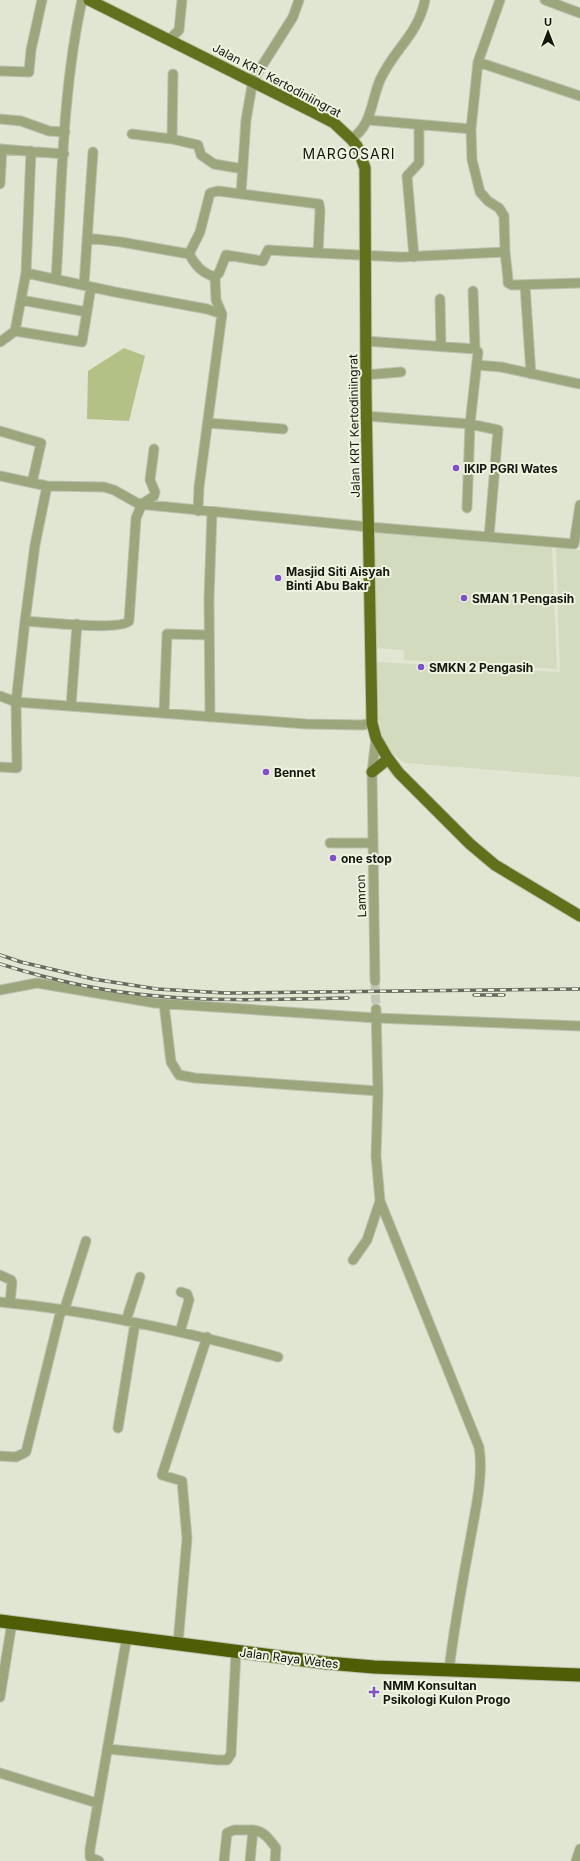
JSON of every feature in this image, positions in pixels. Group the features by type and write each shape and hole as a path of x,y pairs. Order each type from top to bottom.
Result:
{"highway":[{"name":"Jalan Raya Wates","path":"6,1622 374,1667 580,1675"}],"main road":[{"name":"Jalan KRT Kertodiniingrat","path":"90,0 254,80 334,123 357,146 365,168 365,341 369,527 368,573 372,723 376,738 388,759 470,844 490,860 580,916"},
{"path":"372,772 388,759"}],"street":[{"path":"0,71 29,72 31,50 42,0"},
{"path":"56,279 65,132 74,38 82,0"},
{"path":"170,39 179,30 182,0"},
{"path":"241,194 246,120 254,80 293,17 299,0"},
{"path":"351,139 362,131 368,120 380,80 389,64 419,22 425,0"},
{"path":"500,0 478,62 471,129 472,160 480,192 488,201 500,208 504,216 508,283 515,286 580,283"},
{"path":"545,0 580,12"},
{"path":"478,62 580,96"},
{"path":"172,139 173,74"},
{"path":"0,119 21,121 49,131 65,132"},
{"path":"368,120 471,129"},
{"path":"414,256 407,176 419,163 419,125"},
{"path":"132,134 172,139 198,145 201,155 214,164 242,168"},
{"path":"0,184 1,149 64,154"},
{"path":"0,342 15,331 26,273 31,151"},
{"path":"15,331 82,342 88,312 87,238 93,152"},
{"path":"189,254 200,232 210,193 218,191 319,204 318,253"},
{"path":"87,238 121,242 189,254 196,266 206,274 215,277"},
{"path":"198,511 199,487 222,314 216,300 215,277 219,273 226,256 263,261 268,250 414,256 505,252"},
{"path":"26,273 207,309 222,314"},
{"path":"525,286 531,374"},
{"path":"467,508 470,424 478,365 478,352 475,349 473,291"},
{"path":"440,299 441,346"},
{"path":"21,300 88,312"},
{"path":"365,341 475,349"},
{"path":"478,365 504,368 580,384"},
{"path":"366,374 401,372"},
{"path":"366,416 470,424 496,428 499,432 489,537"},
{"path":"208,423 283,429"},
{"path":"0,431 41,443 32,483"},
{"path":"25,621 121,626 130,621 136,518 142,504 154,496 155,492 150,480 154,449"},
{"path":"0,476 47,486 104,487 114,490 128,499 142,504 198,511 577,544 580,505"},
{"path":"0,767 17,768 16,702 35,545 47,486"},
{"path":"210,717 209,635 212,512"},
{"path":"71,706 77,624"},
{"path":"164,713 167,634 209,635"},
{"path":"0,696 16,702 306,724 362,725 372,723"},
{"name":"Lamron","path":"375,981 372,772 376,738"},
{"path":"330,843 372,843"},
{"path":"0,990 37,983 164,1004 376,1013 580,1026"},
{"path":"164,1004 171,1062 178,1075 195,1078 378,1090"},
{"path":"376,1013 378,1090 376,1156 380,1202 479,1447 481,1456 477,1501 454,1629 449,1670"},
{"path":"353,1260 367,1240 380,1202"},
{"path":"0,1456 16,1457 26,1452 63,1311 86,1240"},
{"path":"0,1275 11,1280 12,1282 10,1303"},
{"path":"118,1428 131,1322 140,1277"},
{"path":"180,1332 189,1300 187,1294 181,1292"},
{"path":"0,1302 131,1322 207,1337 278,1357"},
{"path":"178,1644 187,1538 182,1481 162,1475 207,1337"},
{"path":"0,1697 6,1622"},
{"path":"99,1861 89,1859 127,1636"},
{"path":"108,1749 227,1760 231,1754 236,1651"},
{"path":"0,1773 98,1803"},
{"path":"224,1861 227,1833 234,1830 260,1831 276,1848 274,1861"},
{"path":"250,1861 252,1830"},
{"path":"576,1861 580,1850"}],"shaded area":[{"name":"SMAN 1 Pengasih","path":"374,531 552,547 557,669 404,660 404,650 374,648"},
{"name":"SMKN 2 Pengasih","path":"556,548 580,550 580,777 406,763 400,760 390,751 382,736 379,720 375,662 560,672"}],"green space":[{"path":"124,348 145,356 129,421 87,419 88,371"}],"tunnel":[{"path":"375,981 376,1009"}],"railway":[{"path":"0,955 21,962 93,979 157,989 225,993 580,989"},
{"path":"0,964 78,984 117,992 137,994 229,1000 348,998"},
{"path":"474,995 504,995"}],"place":[{"name":"IKIP PGRI Wates","path":"456,468"},
{"name":"Masjid Siti Aisyah Binti Abu Bakr","path":"278,578"},
{"name":"SMAN 1 Pengasih","path":"464,598"},
{"name":"SMKN 2 Pengasih","path":"421,667"},
{"name":"Bennet","path":"266,772"},
{"name":"one stop","path":"333,858"},
{"name":"NMM Konsultan Psikologi Kulon Progo","path":"374,1692"}],"district":[{"name":"MARGOSARI","path":"349,153"}]}
